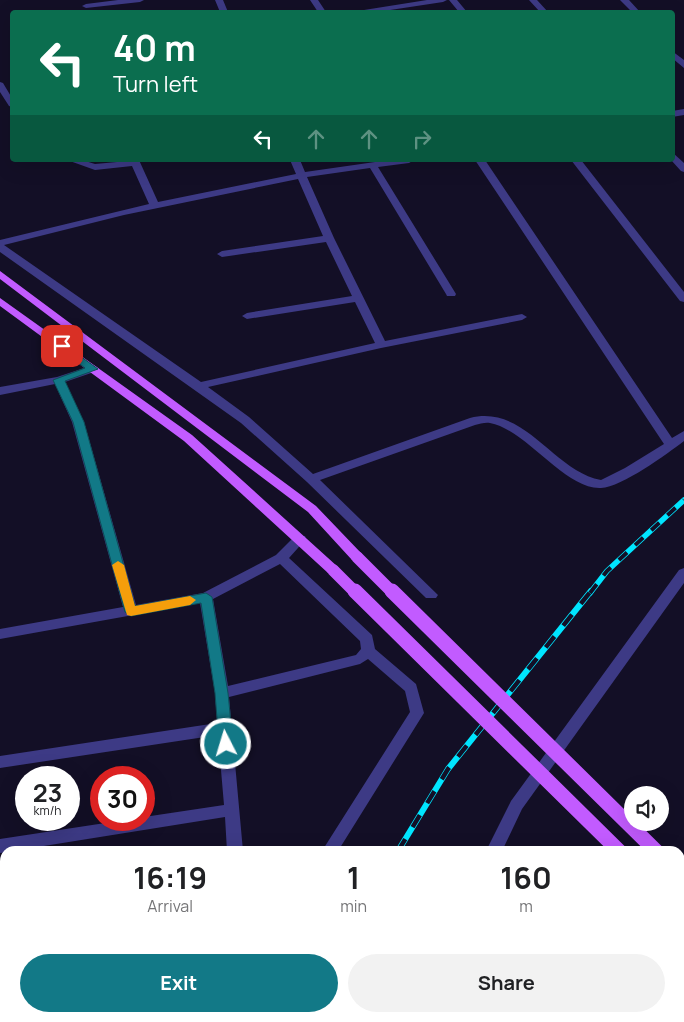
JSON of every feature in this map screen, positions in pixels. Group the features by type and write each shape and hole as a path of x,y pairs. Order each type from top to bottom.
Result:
{"main road":[{"path":"0,274 312,509 357,557 651,846"},
{"path":"0,301 188,438 333,570 614,846"}],"street":[{"path":"85,6 140,0"},
{"path":"385,10 443,0"},
{"path":"453,0 461,10"},
{"path":"533,0 542,10"},
{"path":"624,0 634,10"},
{"path":"675,55 684,65"},
{"path":"0,85 10,101"},
{"path":"675,158 684,169"},
{"path":"78,162 94,167 134,162 155,206"},
{"path":"296,162 329,238 381,345"},
{"path":"0,243 155,206 303,175 394,162"},
{"path":"481,162 671,445"},
{"path":"578,162 684,299"},
{"path":"373,166 451,294"},
{"path":"222,254 329,238"},
{"path":"0,247 245,420 311,479 431,595"},
{"path":"247,316 358,298"},
{"path":"199,386 381,345 522,317"},
{"path":"0,391 59,380 93,369"},
{"path":"59,380 78,422 131,612"},
{"path":"311,479 474,422 490,419 514,429 586,482 602,485 671,445 684,435"},
{"path":"0,634 131,612 206,597 281,558 300,539"},
{"path":"281,558 367,639 368,652 410,688 417,714 333,846"},
{"path":"496,846 516,805 684,573"},
{"path":"206,597 222,693 235,846"},
{"path":"222,693 360,659 368,652"},
{"path":"0,762 224,728"},
{"path":"0,846 232,810"}],"railway":[{"path":"590,593 607,571 684,500"},
{"path":"401,846 448,769 591,591"}],"slow traffic":[{"path":"118,565 131,612 190,600"}],"route":[{"path":"62,346 93,369 59,380 78,422 131,612 206,597 222,693 226,744"}]}
